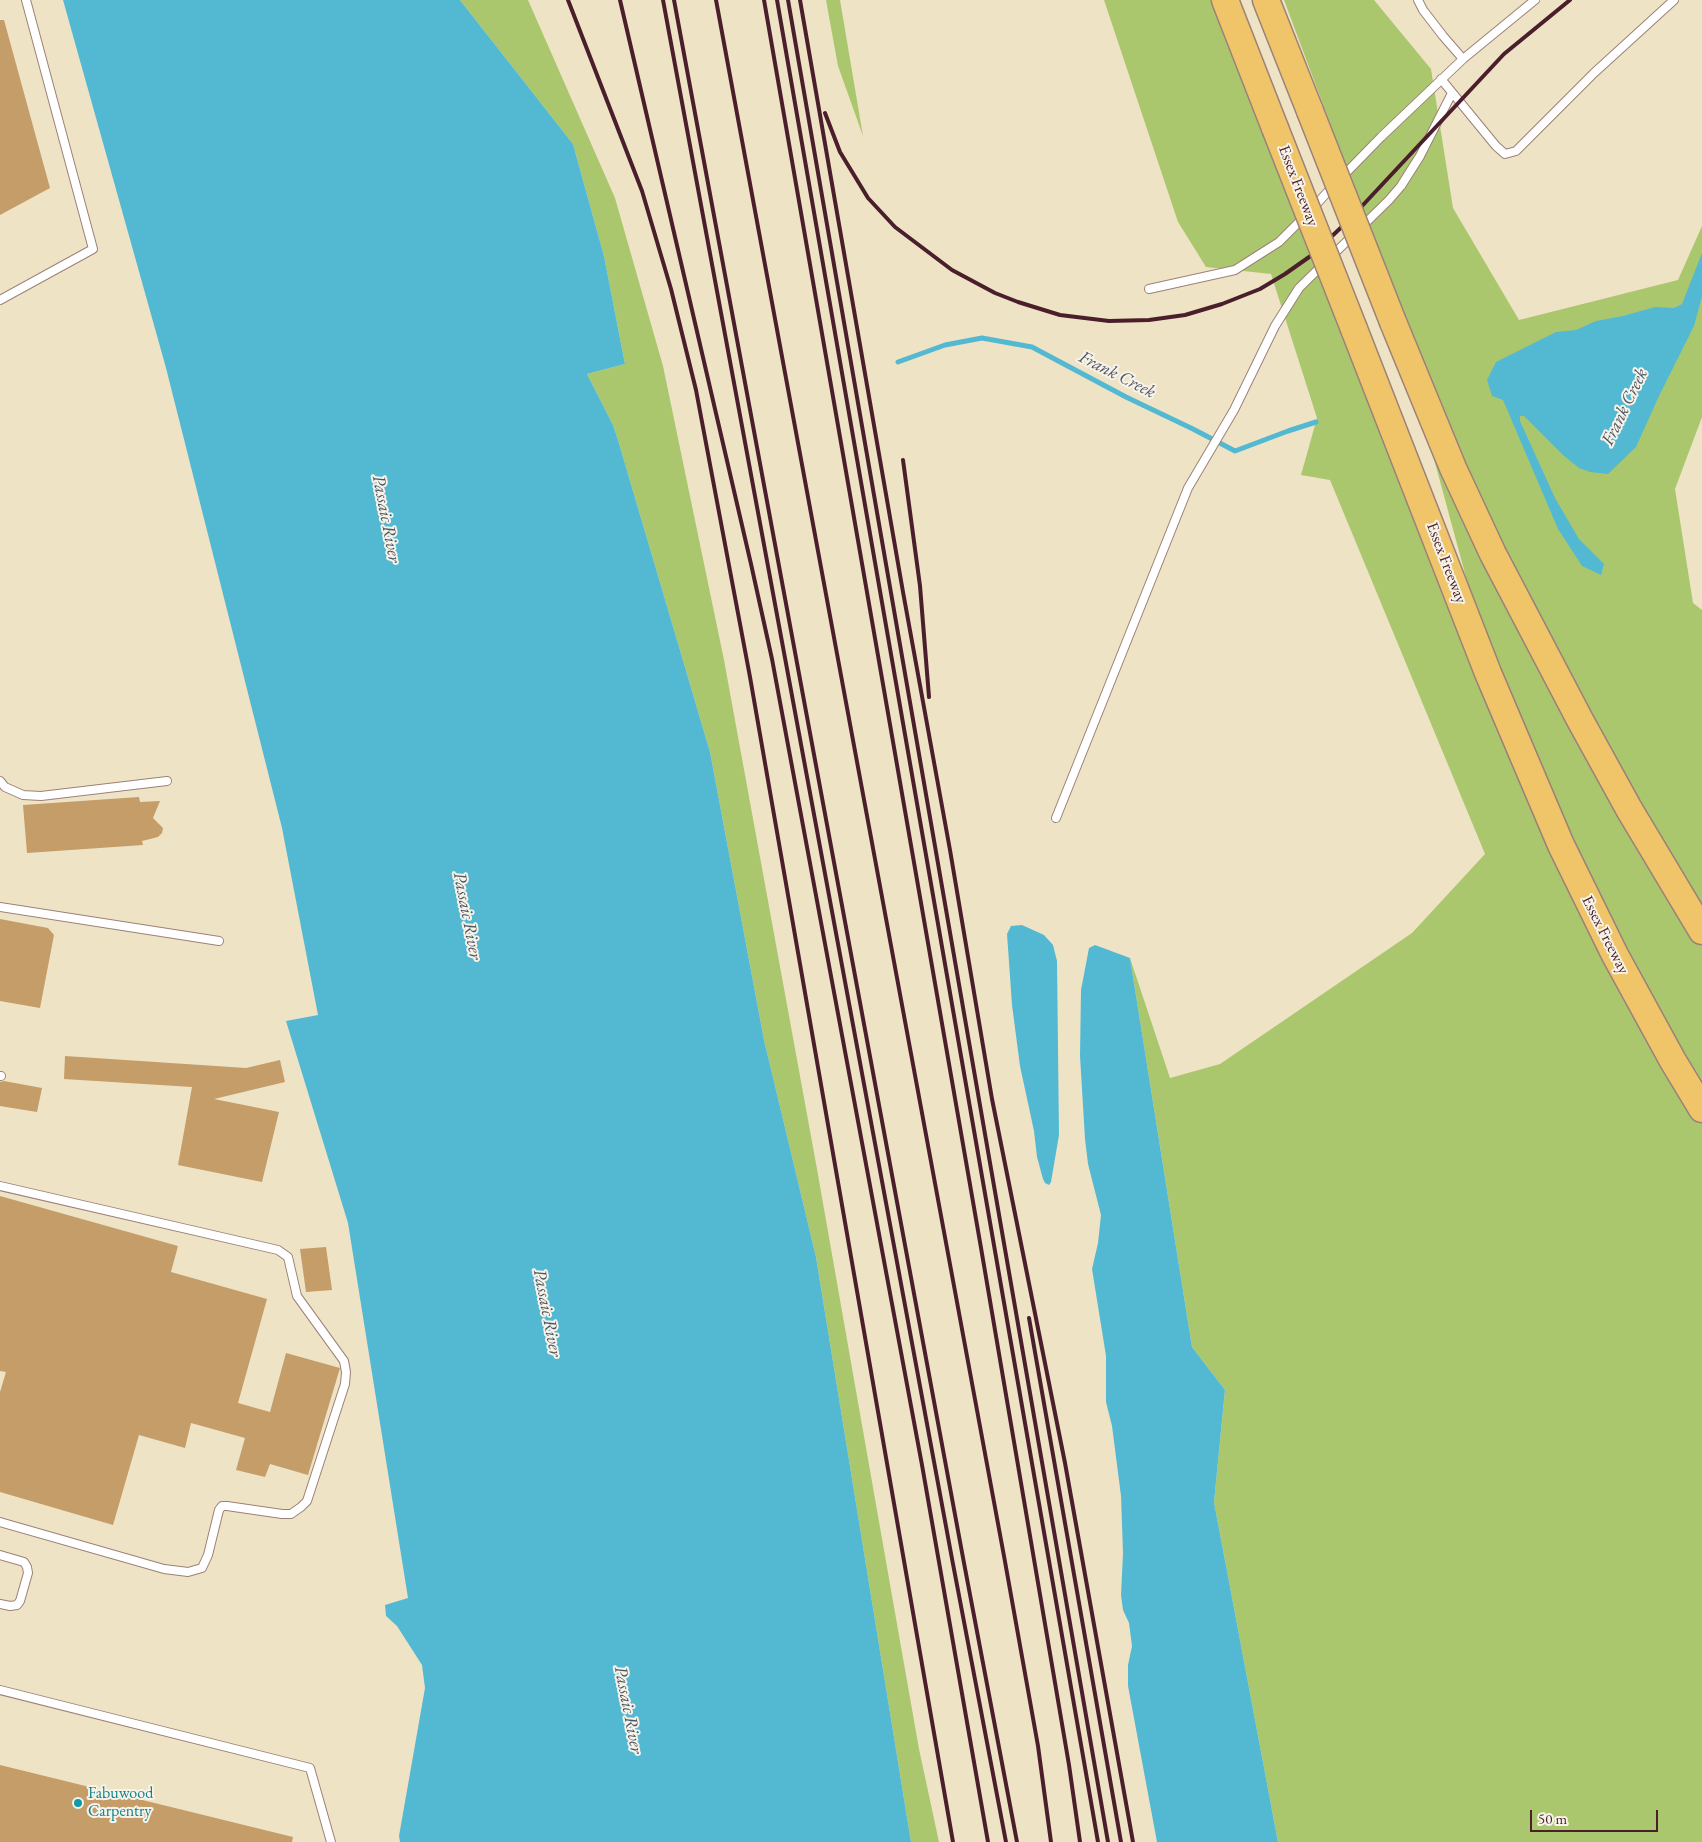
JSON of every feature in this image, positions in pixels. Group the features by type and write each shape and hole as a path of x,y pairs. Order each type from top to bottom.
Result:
{"highway":[{"name":"Essex Freeway","path":"1225,0 1488,673 1561,845 1623,971 1702,1109"},
{"path":"1266,0 1393,322 1453,468 1493,554 1593,744 1702,932"}],"lane":[{"path":"0,300 93,249 26,0"},
{"path":"1418,0 1428,17 1463,60"},
{"path":"1149,289 1235,270 1280,242 1381,137 1441,79 1535,0"},
{"path":"1441,79 1500,150 1505,154 1516,151 1594,73 1674,0"},
{"path":"1056,818 1188,488 1234,410 1275,326 1299,288 1401,186 1420,156 1452,93"},
{"path":"0,781 5,787 23,795 41,796 167,781"},
{"path":"0,907 219,941"},
{"path":"0,1186 278,1250 288,1257 297,1296 344,1361 346,1372 344,1384 307,1500 301,1508 291,1514 222,1506 219,1510 208,1555 202,1568 188,1572 164,1569 0,1522"},
{"path":"0,1555 24,1562 28,1567 20,1601 17,1605 0,1604"},
{"path":"0,1690 310,1768 331,1842"}],"green space":[{"path":"460,0 528,0 615,198 663,366 724,660 817,1169 919,1749 939,1842 911,1842 816,1257 764,1040 710,752 618,440 613,425 587,374 625,364 604,256 573,144"},
{"path":"826,0 840,0 863,136 838,66"},
{"path":"1104,0 1218,0 1493,677 1378,252 1284,0 1374,0 1431,69 1453,208 1519,320 1678,280 1702,226 1702,417 1675,489 1693,603 1702,610 1702,1842 1278,1842 1214,1502 1225,1390 1192,1347 1130,958 1170,1078 1220,1064 1412,933 1485,854 1330,480 1301,475 1317,418 1271,274 1206,267 1178,222"}],"water":[{"name":"Passaic River","path":"63,0 460,0 573,144 604,256 625,364 587,374 613,425 618,440 710,752 764,1040 816,1257 911,1842 400,1842 399,1836 425,1688 422,1665 397,1626 386,1616 385,1605 408,1598 348,1223 286,1021 318,1015 282,828 166,368"},
{"path":"1702,253 1702,296 1694,326 1636,447 1608,474 1590,472 1579,468 1564,456 1524,416 1520,416 1520,421 1555,498 1579,539 1604,564 1601,575 1582,566 1558,529 1503,400 1492,396 1487,380 1496,362 1556,332 1576,330 1596,321 1655,307 1674,308 1682,304"},
{"path":"1022,925 1044,935 1053,945 1057,961 1059,1135 1049,1185 1043,1179 1037,1157 1034,1131 1020,1066 1012,1005 1007,934 1011,926"},
{"path":"1095,945 1130,958 1192,1347 1225,1390 1214,1502 1278,1842 1157,1842 1128,1686 1128,1665 1132,1646 1129,1623 1123,1610 1121,1595 1123,1553 1121,1496 1112,1426 1106,1402 1106,1356 1092,1269 1098,1243 1101,1215 1088,1164 1080,1056 1081,990 1089,948"}],"building":[{"path":"0,20 4,20 50,188 0,215"},
{"path":"139,797 140,802 160,801 153,818 163,828 162,833 158,837 142,841 143,845 27,853 23,805"},
{"path":"0,919 48,928 54,935 40,1008 0,1001"},
{"path":"65,1056 246,1068 280,1060 285,1082 214,1099 279,1112 262,1182 178,1165 192,1087 64,1079"},
{"path":"4,1081 42,1088 37,1112 0,1106 0,1082"},
{"path":"0,1196 178,1246 171,1272 267,1299 238,1403 270,1412 286,1353 340,1368 308,1475 270,1464 265,1477 236,1470 245,1438 191,1423 185,1448 139,1435 113,1525 0,1492 0,1392 6,1372 0,1371"},
{"path":"326,1247 332,1290 306,1292 300,1249"},
{"name":"Fabuwood Carpentry","path":"0,1765 293,1837 292,1842 0,1842"}],"waterway":[{"name":"Frank Creek","path":"898,362 945,345 982,338 1032,347 1126,397 1235,451 1316,422"}],"railway":[{"path":"568,0 642,191 671,289 696,390 750,677 953,1842"},
{"path":"620,0 772,659 922,1465 988,1842"},
{"path":"663,0 1006,1842"},
{"path":"674,0 1017,1842"},
{"path":"716,0 1004,1556 1038,1746 1051,1842"},
{"path":"764,0 980,1242 1069,1765 1080,1842"},
{"path":"777,0 1098,1842"},
{"path":"788,0 1108,1842"},
{"path":"800,0 992,1099 1065,1463 1133,1842"},
{"path":"825,113 840,152 868,198 895,227 952,270 995,293 1060,315 1109,321 1149,320 1185,315 1222,304 1260,289 1312,255 1349,220 1504,54 1570,0"},
{"path":"903,460 920,586 929,697"},
{"path":"1029,1318 1121,1842"}],"place":[{"name":"Fabuwood Carpentry","path":"78,1803"}]}
